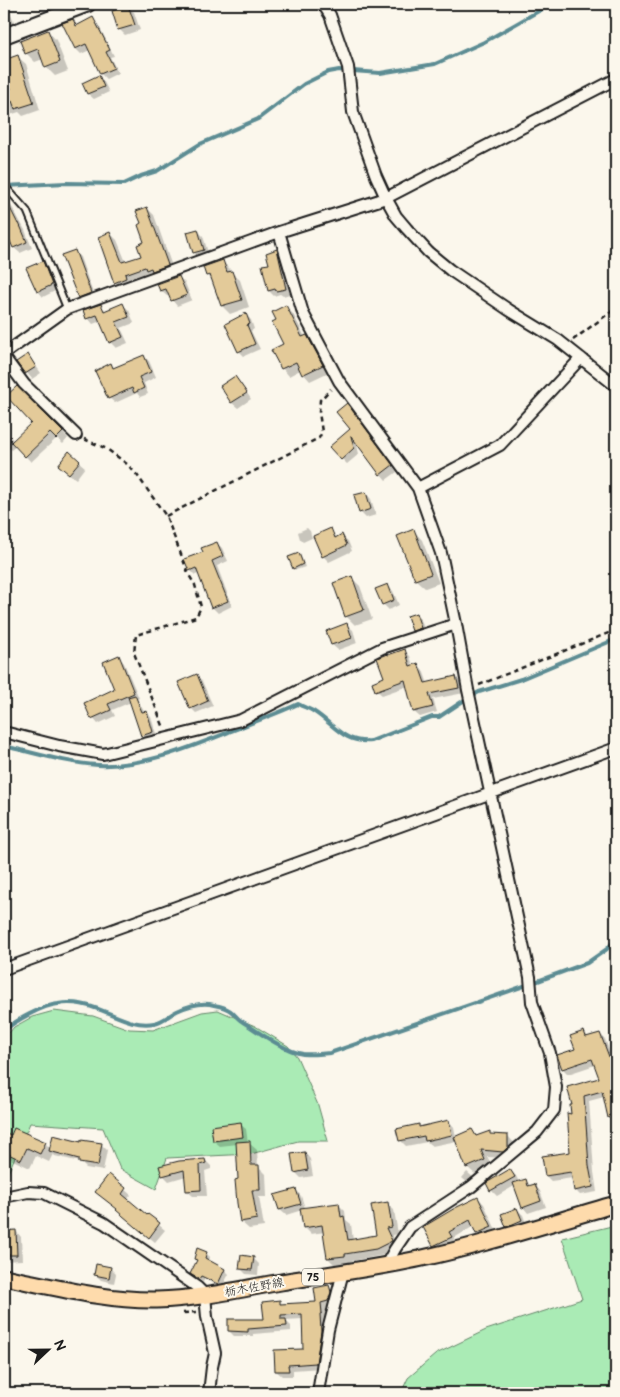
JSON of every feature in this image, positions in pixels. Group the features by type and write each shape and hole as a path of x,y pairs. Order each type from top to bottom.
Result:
{"main road":[{"path":"4,36 88,4"},
{"name":"栃木佐野線","path":"4,1278 122,1298 158,1300 205,1295 428,1257 616,1204"}],"street":[{"path":"323,4 330,15 348,67 353,112 376,176 396,216 428,252 443,264 510,310 566,345 616,386"},
{"path":"76,435 24,384 4,356 67,309 279,232 386,198 616,79"},
{"path":"279,232 303,312 339,381 418,488 441,553 468,690 530,977 532,1002 550,1053 556,1087 554,1110 537,1132 471,1187 410,1227 386,1265"},
{"path":"418,488 500,445 581,358"},
{"path":"4,732 59,746 103,754 241,720 382,648 456,624"},
{"path":"4,969 616,748"},
{"path":"4,1197 28,1192 44,1193 104,1222 197,1287 205,1295 207,1317 215,1353 209,1393"},
{"path":"318,1393 328,1330 343,1272"}],"lane":[{"path":"4,185 27,211 67,309"}],"path":[{"path":"566,345 616,308"},
{"path":"166,516 319,438 322,432 319,412 320,400 339,381"},
{"path":"76,435 107,449 138,475 166,516 188,575 195,584 200,607 196,617 136,635 134,653 168,738"},
{"path":"468,690 616,630"}],"green space":[{"path":"218,1010 255,1026 288,1046 297,1057 318,1105 328,1141 298,1141 251,1154 167,1158 156,1189 120,1169 103,1128 30,1123 4,1182 4,1039 14,1027 32,1017 54,1011 93,1016 129,1029 153,1030 202,1012"},
{"path":"616,1225 616,1393 401,1393 408,1378 436,1354 486,1330 582,1299 562,1238"}],"building":[{"path":"128,5 135,25 118,30 112,11"},
{"path":"93,17 110,50 106,52 114,68 100,74 86,44 75,49 62,23 73,19 76,26"},
{"path":"48,30 60,62 45,68 38,49 25,54 20,41"},
{"path":"18,55 34,103 15,109 12,101 9,102 5,91 11,89 4,67 4,60"},
{"path":"99,75 104,87 87,94 82,83"},
{"path":"4,196 27,242 13,248 4,227"},
{"path":"147,207 168,265 152,271 151,268 146,270 145,267 125,274 126,278 114,283 98,237 110,232 122,262 141,256 137,245 144,242 138,225 141,223 136,211"},
{"path":"198,229 204,250 193,253 187,232"},
{"path":"277,249 286,289 268,291 262,265 269,264 266,253"},
{"path":"75,250 91,293 78,298 61,255"},
{"path":"223,260 227,272 232,271 242,300 221,306 210,275 206,276 203,267"},
{"path":"43,261 52,285 37,292 26,268"},
{"path":"179,276 187,295 171,301 166,289 160,291 157,284"},
{"path":"123,303 129,317 116,322 123,337 109,343 97,315 86,319 83,310 101,304 104,311"},
{"path":"286,305 302,337 307,335 323,365 302,375 296,362 281,369 271,350 283,344 272,322 276,320 272,312"},
{"path":"246,313 250,324 247,325 255,344 238,352 225,324"},
{"path":"28,354 36,367 25,374 16,362"},
{"path":"144,355 151,372 139,377 144,388 134,393 132,388 108,399 95,371 111,363 113,368"},
{"path":"235,376 247,393 231,403 220,386"},
{"path":"17,386 63,432 56,439 50,433 25,457 11,442 31,423 6,396"},
{"path":"347,403 393,465 380,475 351,436 354,448 341,460 329,447 350,429 336,412"},
{"path":"69,451 80,461 69,474 58,465"},
{"path":"366,492 371,509 359,513 354,495"},
{"path":"331,528 335,538 342,534 347,545 322,557 313,536"},
{"path":"414,529 431,574 415,580 397,536"},
{"path":"217,542 223,556 212,561 228,601 211,608 196,568 189,571 184,559 203,552 201,548"},
{"path":"299,553 303,564 293,569 288,557"},
{"path":"352,576 364,610 345,617 333,583"},
{"path":"388,584 394,600 382,605 375,589"},
{"path":"416,613 421,628 412,631 407,616"},
{"path":"347,623 352,638 331,645 326,631"},
{"path":"405,649 410,666 418,663 425,683 456,676 459,688 429,694 433,707 413,712 405,680 375,691 372,682 384,677 377,658"},
{"path":"119,655 134,693 108,704 111,710 91,719 84,703 114,689 103,662"},
{"path":"197,674 208,701 190,709 178,682"},
{"path":"135,695 142,712 147,711 153,732 141,736 128,697"},
{"path":"584,1031 586,1037 600,1033 616,1075 616,1116 608,1118 602,1091 584,1096 589,1166 593,1187 574,1191 571,1172 545,1176 542,1156 570,1152 567,1113 571,1114 570,1105 572,1105 567,1087 599,1078 592,1059 562,1069 557,1055 575,1049 570,1036"},
{"path":"449,1120 452,1135 425,1141 424,1136 399,1141 396,1129 419,1124 419,1127"},
{"path":"241,1122 243,1137 213,1141 211,1126"},
{"path":"14,1128 46,1142 40,1154 27,1148 21,1160 4,1152 4,1132 11,1135"},
{"path":"472,1129 476,1136 490,1131 490,1134 508,1135 508,1147 503,1152 481,1150 485,1160 466,1168 454,1137"},
{"path":"53,1135 81,1142 81,1140 102,1143 98,1166 79,1163 79,1159 49,1151"},
{"path":"250,1141 251,1165 259,1165 260,1190 252,1190 257,1219 240,1222 235,1180 238,1179 236,1142"},
{"path":"305,1152 308,1170 294,1173 291,1154"},
{"path":"205,1159 206,1163 200,1165 201,1190 186,1191 184,1170 162,1176 159,1166 179,1161"},
{"path":"510,1169 515,1177 490,1191 486,1183"},
{"path":"109,1174 126,1188 122,1194 147,1215 160,1223 149,1238 95,1192"},
{"path":"526,1179 528,1186 535,1184 541,1201 522,1208 513,1183"},
{"path":"296,1189 301,1204 279,1210 274,1195"},
{"path":"478,1197 492,1227 476,1234 470,1220 449,1232 452,1237 433,1246 423,1227"},
{"path":"388,1202 392,1227 386,1228 392,1241 376,1249 327,1258 322,1225 303,1228 300,1208 339,1203 341,1217 344,1216 348,1240 376,1235 371,1205"},
{"path":"517,1208 522,1220 506,1227 501,1214"},
{"path":"16,1230 17,1255 4,1255 4,1231"},
{"path":"197,1248 207,1252 205,1258 225,1269 218,1284 201,1276 199,1279 190,1274 197,1260 194,1259"},
{"path":"241,1255 254,1257 252,1270 239,1269"},
{"path":"96,1264 111,1267 109,1278 94,1275"},
{"path":"329,1285 331,1292 328,1301 321,1303 321,1331 316,1363 288,1365 289,1371 275,1371 274,1350 303,1349 302,1314 281,1315 281,1319 286,1319 287,1326 248,1329 248,1332 228,1331 228,1319 264,1319 262,1302 280,1300 280,1304 316,1302 314,1288"}],"waterway":[{"path":"4,186 66,183 124,184 157,171 200,144 258,119 304,84 328,72 339,70 380,73 435,64 484,42 551,4"},
{"path":"4,746 86,764 116,765 133,763 168,755 298,704 313,711 346,736 362,741 371,741 432,717 439,717 479,692 521,679 616,639"},
{"path":"535,982 587,963 607,949 616,939"},
{"path":"4,1031 30,1014 45,1007 58,1004 86,1005 131,1022 146,1024 160,1021 186,1008 200,1004 210,1004 227,1009 240,1020 288,1049 303,1054 320,1054 330,1053 524,986"}]}
